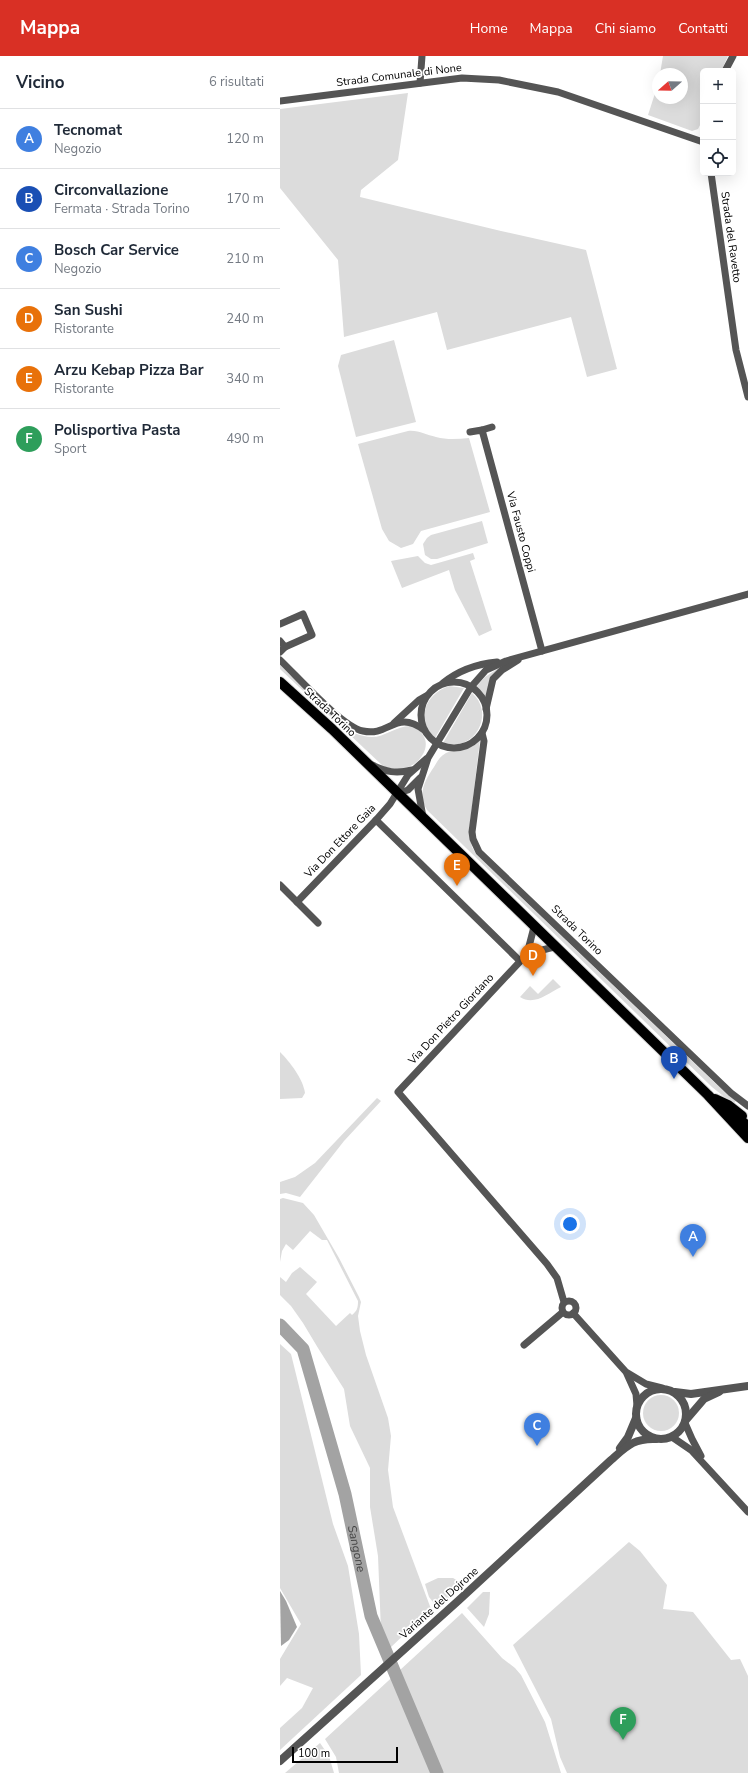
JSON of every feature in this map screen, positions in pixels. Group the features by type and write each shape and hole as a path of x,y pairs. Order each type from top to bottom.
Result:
{"main road":[{"name":"Strada Torino","path":"280,682 365,761 554,947 708,1095 748,1138"},
{"name":"Strada Torino","path":"708,1095 748,1126"},
{"path":"708,1095 728,1105 748,1121"}],"street":[{"path":"420,83 422,56"},
{"path":"727,68 733,56"},
{"name":"Strada Comunale di None","path":"280,101 462,78 499,80 558,92 700,141"},
{"name":"Strada del Ravetto","path":"711,176 736,350 748,397"},
{"path":"470,432 492,427"},
{"name":"Via Fausto Coppi","path":"482,430 542,651"},
{"path":"393,725 419,700 427,696 450,677 472,667 525,656 748,594"},
{"path":"280,624 303,614 312,635 282,646"},
{"path":"393,725 402,722 410,722 425,731 436,743 446,748 459,748 472,743 482,733 487,717 486,708 493,679 502,670 525,656"},
{"name":"Strada Torino","path":"280,660 339,717 354,728 370,732 384,729 393,725"},
{"path":"423,818 418,795 421,777 428,758 471,687 486,670 506,661"},
{"path":"439,686 454,682 471,687 480,696 486,708"},
{"path":"425,731 422,723 421,710 427,696"},
{"name":"Strada Torino","path":"482,733 484,741 472,832 473,839 479,852 725,1087 748,1106"},
{"path":"398,793 403,782 414,769 428,758"},
{"path":"365,761 390,772 398,773 414,769"},
{"path":"398,793 415,785 421,777"},
{"name":"Via Don Ettore Gaia","path":"297,902 376,820 398,793"},
{"path":"376,820 520,962 527,954 534,927"},
{"path":"280,885 318,923"},
{"path":"527,954 554,947"},
{"name":"Via Don Pietro Giordano","path":"520,962 398,1092 548,1264 561,1288 564,1302"},
{"path":"563,1312 562,1308 564,1302 569,1300 575,1304 576,1308 573,1313"},
{"path":"563,1312 567,1314 573,1313"},
{"path":"524,1345 563,1312"},
{"path":"573,1313 626,1372 646,1384 675,1392 691,1394 748,1386"},
{"path":"626,1372 636,1394 636,1418 642,1431 648,1436 656,1439 672,1437 678,1433 704,1399 725,1389"},
{"path":"637,1406 645,1394 662,1388"},
{"path":"675,1392 681,1397 685,1406 686,1422 697,1449 711,1472"},
{"name":"Variante del Dojrone","path":"611,1460 628,1438 636,1418"},
{"path":"672,1437 691,1450 748,1512"},
{"name":"Variante del Dojrone","path":"280,1761 458,1601 629,1444 643,1439 656,1439"}],"shaded area":[{"path":"663,56 728,56 722,68 700,68 700,125 698,129 692,131 648,115 652,103 652,104 688,104 688,68 661,68"},
{"path":"408,93 398,160 361,190 360,197 586,250 617,369 587,377 571,317 447,350 437,312 344,337 338,260 280,188 280,109"},
{"path":"394,340 416,422 356,437 338,366 341,355"},
{"path":"408,431 419,432 444,439 469,438 490,512 421,531 413,544 401,548 389,541 382,529 358,444"},
{"path":"482,521 488,543 437,559 431,559 425,555 423,544 431,535"},
{"path":"473,553 475,559 470,561 492,630 479,636 455,590 449,570 402,588 391,561 418,556 425,563 431,565"},
{"path":"280,665 342,725 356,734 368,737 379,736 407,726 413,726 419,730 426,741 425,750 420,759 411,766 400,769 383,766 280,669"},
{"path":"499,668 486,700 484,694 476,687 485,677"},
{"path":"449,686 464,688 435,738 425,723 424,716 426,708 434,695"},
{"path":"472,693 479,702 482,711 482,721 478,730 472,737 464,742 454,745 443,743"},
{"path":"480,740 469,831 472,847 476,854 715,1083 736,1101 733,1104 712,1087 427,810 422,793 423,787 439,759 451,751 467,749"},
{"path":"553,979 561,987 546,996 535,1000 520,997 530,986 538,994"},
{"path":"280,1052 292,1066 302,1082 305,1093 302,1098 280,1099"},
{"path":"377,1098 381,1101 344,1141 300,1197 286,1193 280,1194 280,1182 295,1177 315,1163"},
{"path":"283,1198 303,1203 314,1215 339,1258 361,1302 358,1316 360,1331 366,1355 388,1418 391,1436 388,1470 393,1507 431,1609 390,1648 381,1631 378,1556 370,1507 370,1468 350,1426 344,1389 303,1323 291,1306 280,1295 280,1277 286,1282 292,1273 300,1267 317,1282 306,1294 336,1326 350,1313 352,1315 355,1312 358,1301 327,1240 322,1240 310,1231 293,1250 286,1244 282,1251 280,1262 280,1199"},
{"path":"280,1344 291,1354 333,1524 348,1566 359,1634 361,1675 280,1750 280,1728 302,1708 313,1688 287,1678 280,1686 280,1659 301,1624 280,1588"},
{"path":"661,1395 674,1400 679,1413 674,1426 661,1431 648,1426 643,1413 648,1400"},
{"path":"629,1542 640,1551 667,1585 663,1609 693,1612 731,1660 740,1659 748,1676 748,1773 567,1773 560,1757 551,1719 513,1645"},
{"path":"438,1578 453,1578 465,1585 437,1607 429,1597 425,1584"},
{"path":"280,1591 297,1627 289,1640 281,1646"},
{"path":"483,1592 490,1592 489,1614 484,1627 467,1608"},
{"path":"462,1613 502,1658 515,1668 521,1675 545,1722 561,1773 339,1773 336,1757 325,1739"},
{"path":"320,1743 329,1756 334,1773 285,1773"}],"waterway":[{"name":"Sangone","path":"280,1325 303,1349 345,1494 371,1616 437,1773"}],"place":[{"name":"Arzu Kebap Pizza Bar","path":"457,886"},
{"name":"San Sushi","path":"533,976"},
{"name":"Circonvallazione","path":"674,1079"},
{"name":"Tecnomat","path":"693,1257"},
{"name":"Bosch Car Service","path":"537,1446"},
{"name":"Polisportiva Pasta","path":"623,1740"}]}
